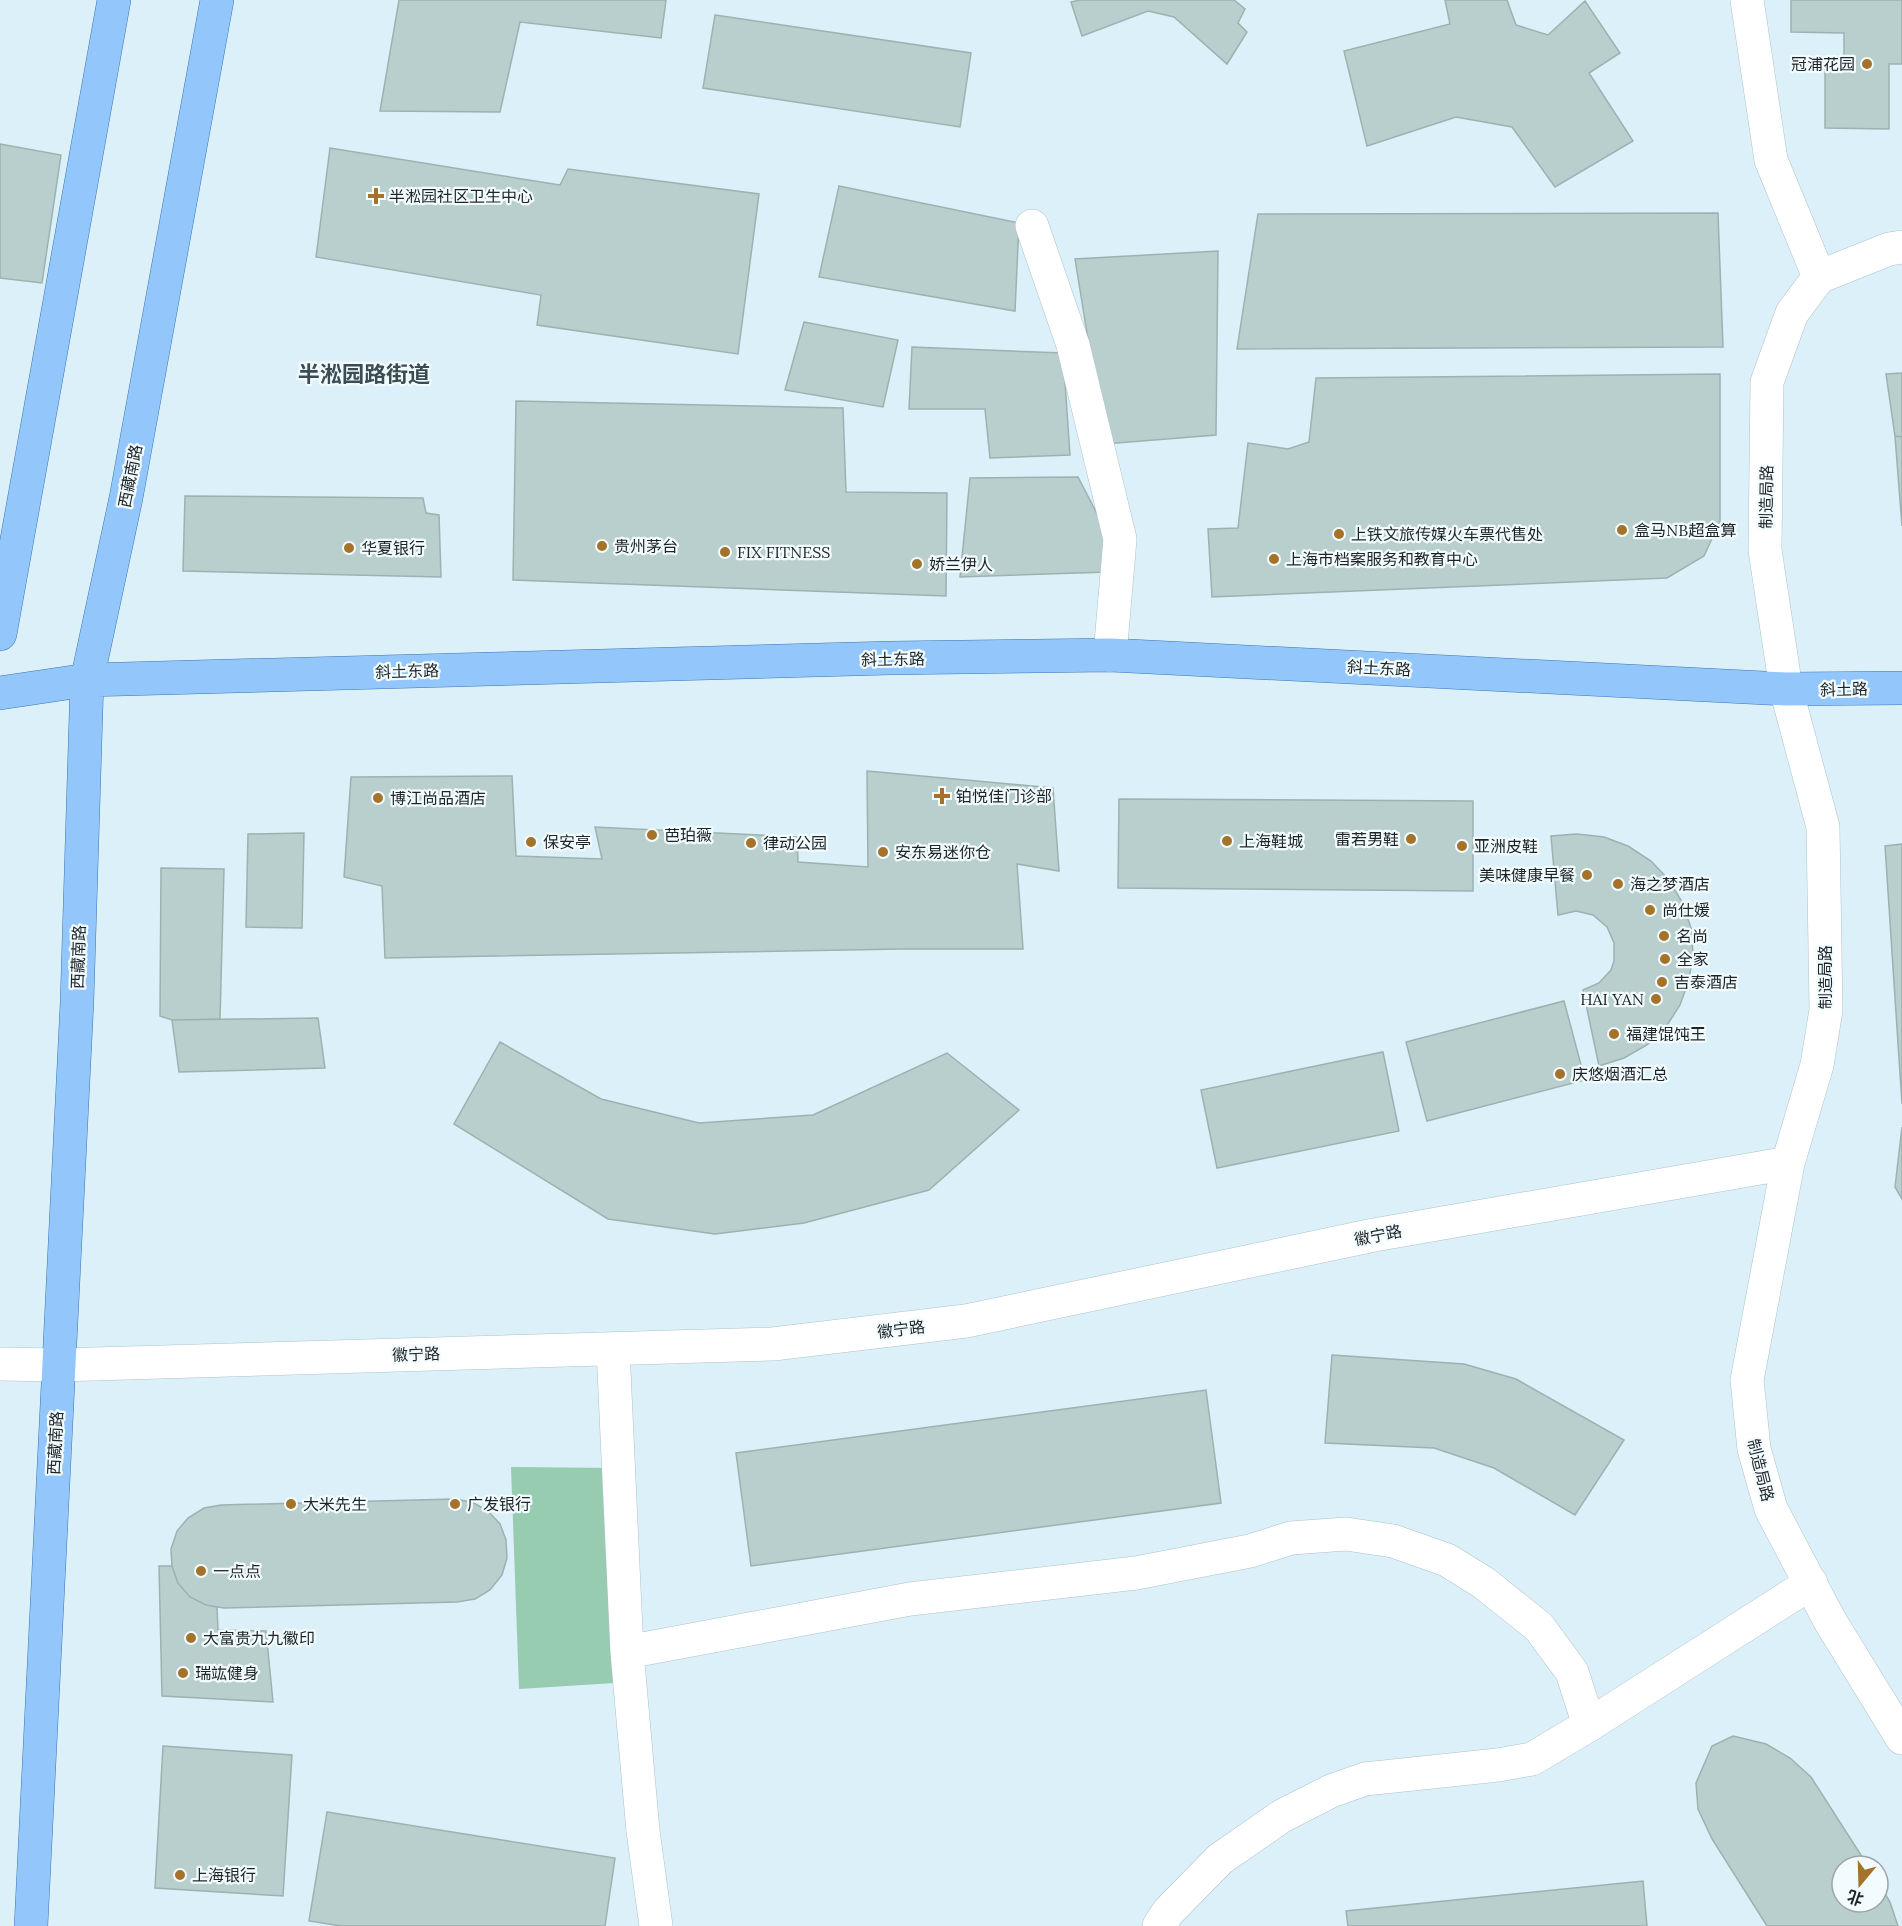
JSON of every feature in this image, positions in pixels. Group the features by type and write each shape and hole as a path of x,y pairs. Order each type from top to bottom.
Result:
{"main road":[{"path":"0,634 114,0"},
{"name":"西藏南路","path":"31,1926 77,1002 87,680 126,498 217,0"},
{"name":"斜土东路","path":"0,693 87,680 1110,654 1786,689"},
{"name":"斜土路","path":"1786,689 1902,688"}],"street":[{"path":"1747,0 1770,160 1820,277 1902,246"},
{"path":"1032,226 1073,345 1120,539 1110,654"},
{"name":"制造局路","path":"1820,277 1792,313 1767,382 1765,550 1786,689 1823,827 1826,1010 1817,1065 1788,1163 1747,1380 1754,1449 1771,1509 1830,1621 1902,1738"},
{"name":"徽宁路","path":"0,1364 59,1365 773,1344 966,1321 1374,1235 1788,1163"},
{"path":"612,1349 627,1652 643,1831 656,1926"},
{"path":"627,1652 910,1599 1136,1573 1250,1551 1291,1538 1347,1534 1393,1541 1447,1560 1484,1583 1539,1627 1572,1672 1589,1725"},
{"path":"1159,1926 1168,1912 1220,1859 1282,1816 1331,1791 1365,1779 1498,1765 1532,1758 1589,1725 1810,1583"}],"green space":[{"path":"511,1467 618,1468 630,1682 519,1689"}],"building":[{"path":"399,0 666,0 661,38 520,22 500,112 380,111"},
{"path":"1080,0 1234,0 1245,9 1238,23 1247,32 1227,64 1174,17 1148,11 1082,36 1071,2"},
{"path":"1445,0 1507,0 1516,25 1548,35 1585,1 1620,53 1589,73 1633,141 1555,187 1512,127 1456,117 1367,146 1344,51 1450,24"},
{"name":"冠浦花园","path":"1791,0 1902,0 1902,64 1889,64 1889,129 1825,128 1825,64 1844,64 1844,33 1791,32"},
{"path":"715,15 971,53 960,127 703,88"},
{"path":"0,144 61,155 42,283 0,278"},
{"path":"330,148 560,185 568,169 759,194 738,354 537,325 541,295 316,257"},
{"path":"839,186 1019,223 1015,311 819,277"},
{"path":"1718,213 1723,347 1237,349 1258,214"},
{"path":"1218,251 1216,435 1105,444 1075,259"},
{"path":"804,322 898,340 883,407 785,390"},
{"path":"912,347 1063,353 1070,455 990,458 985,409 909,409"},
{"path":"1902,373 1902,437 1895,436 1886,374"},
{"path":"1720,374 1720,521 1704,556 1667,578 1212,597 1208,529 1238,528 1248,443 1288,449 1309,442 1316,378"},
{"path":"516,401 843,408 846,492 947,493 946,596 513,580"},
{"path":"1895,436 1902,437 1902,526"},
{"path":"1078,477 1108,535 1108,572 960,577 970,478"},
{"path":"185,496 423,498 426,513 439,515 441,577 183,571"},
{"path":"867,771 1053,788 1059,871 1017,864 1023,949 385,958 382,886 344,877 351,777 512,776 516,856 602,859 595,827 797,837 798,862 868,867"},
{"path":"1119,799 1473,801 1473,891 1118,888"},
{"path":"304,833 302,928 246,927 248,834"},
{"path":"1577,834 1604,837 1628,846 1651,861 1669,880 1682,902 1691,928 1693,954 1689,980 1680,1005 1666,1027 1647,1045 1624,1058 1599,1066 1583,990 1599,983 1611,970 1614,961 1614,943 1607,927 1593,915 1576,911 1558,915 1551,836"},
{"path":"1902,844 1902,1104 1885,846"},
{"path":"161,868 224,869 220,1019 172,1020 160,1016"},
{"path":"1564,1001 1585,1080 1427,1121 1406,1042"},
{"path":"318,1018 325,1068 179,1072 172,1020"},
{"path":"500,1042 601,1099 699,1123 813,1115 947,1053 1019,1110 929,1190 804,1223 715,1234 608,1219 454,1124"},
{"path":"1383,1052 1399,1131 1217,1168 1201,1090"},
{"path":"1902,1127 1902,1199 1895,1187"},
{"path":"1332,1355 1464,1364 1516,1379 1624,1440 1575,1515 1494,1468 1434,1448 1325,1443"},
{"path":"1206,1390 1221,1503 751,1566 736,1453"},
{"path":"454,1499 472,1502 488,1511 500,1524 506,1540 507,1558 502,1575 490,1590 475,1599 457,1602 224,1608 206,1605 190,1597 178,1583 172,1566 171,1549 177,1531 188,1518 204,1508 221,1505"},
{"path":"159,1566 172,1566 178,1583 190,1597 206,1605 217,1607 218,1630 266,1631 273,1702 162,1696"},
{"path":"1733,1736 1766,1744 1790,1758 1811,1777 1860,1854 1830,1854 1830,1914 1890,1914 1890,1902 1898,1926 1767,1926 1712,1839 1698,1809 1696,1783 1712,1746"},
{"path":"163,1746 292,1755 283,1896 155,1888"},
{"path":"327,1812 615,1858 605,1926 341,1926 309,1921"},
{"path":"1643,1881 1647,1926 1348,1926 1346,1911"}],"place":[{"name":"冠浦花园","path":"1867,64"},
{"name":"半淞园社区卫生中心","path":"376,196"},
{"name":"盒马NB超盒算","path":"1622,530"},
{"name":"上铁文旅传媒火车票代售处","path":"1339,534"},
{"name":"贵州茅台","path":"602,546"},
{"name":"华夏银行","path":"349,548"},
{"name":"FIX FITNESS","path":"725,552"},
{"name":"上海市档案服务和教育中心","path":"1274,559"},
{"name":"娇兰伊人","path":"917,564"},
{"name":"铂悦佳门诊部","path":"942,796"},
{"name":"博江尚品酒店","path":"378,798"},
{"name":"芭珀薇","path":"652,835"},
{"name":"雷若男鞋","path":"1411,839"},
{"name":"上海鞋城","path":"1227,841"},
{"name":"保安亭","path":"531,842"},
{"name":"律动公园","path":"751,843"},
{"name":"亚洲皮鞋","path":"1462,846"},
{"name":"安东易迷你仓","path":"883,852"},
{"name":"美味健康早餐","path":"1587,875"},
{"name":"海之梦酒店","path":"1618,884"},
{"name":"尚仕媛","path":"1650,910"},
{"name":"名尚","path":"1664,936"},
{"name":"全家","path":"1665,959"},
{"name":"吉泰酒店","path":"1662,982"},
{"name":"HAI YAN","path":"1656,999"},
{"name":"福建馄饨王","path":"1614,1034"},
{"name":"庆悠烟酒汇总","path":"1560,1074"},
{"name":"大米先生","path":"291,1504"},
{"name":"广发银行","path":"455,1504"},
{"name":"一点点","path":"201,1571"},
{"name":"大富贵九九徽印","path":"191,1638"},
{"name":"瑞竑健身","path":"183,1673"},
{"name":"上海银行","path":"180,1875"}],"district":[{"name":"半淞园路街道","path":"364,374"}]}
